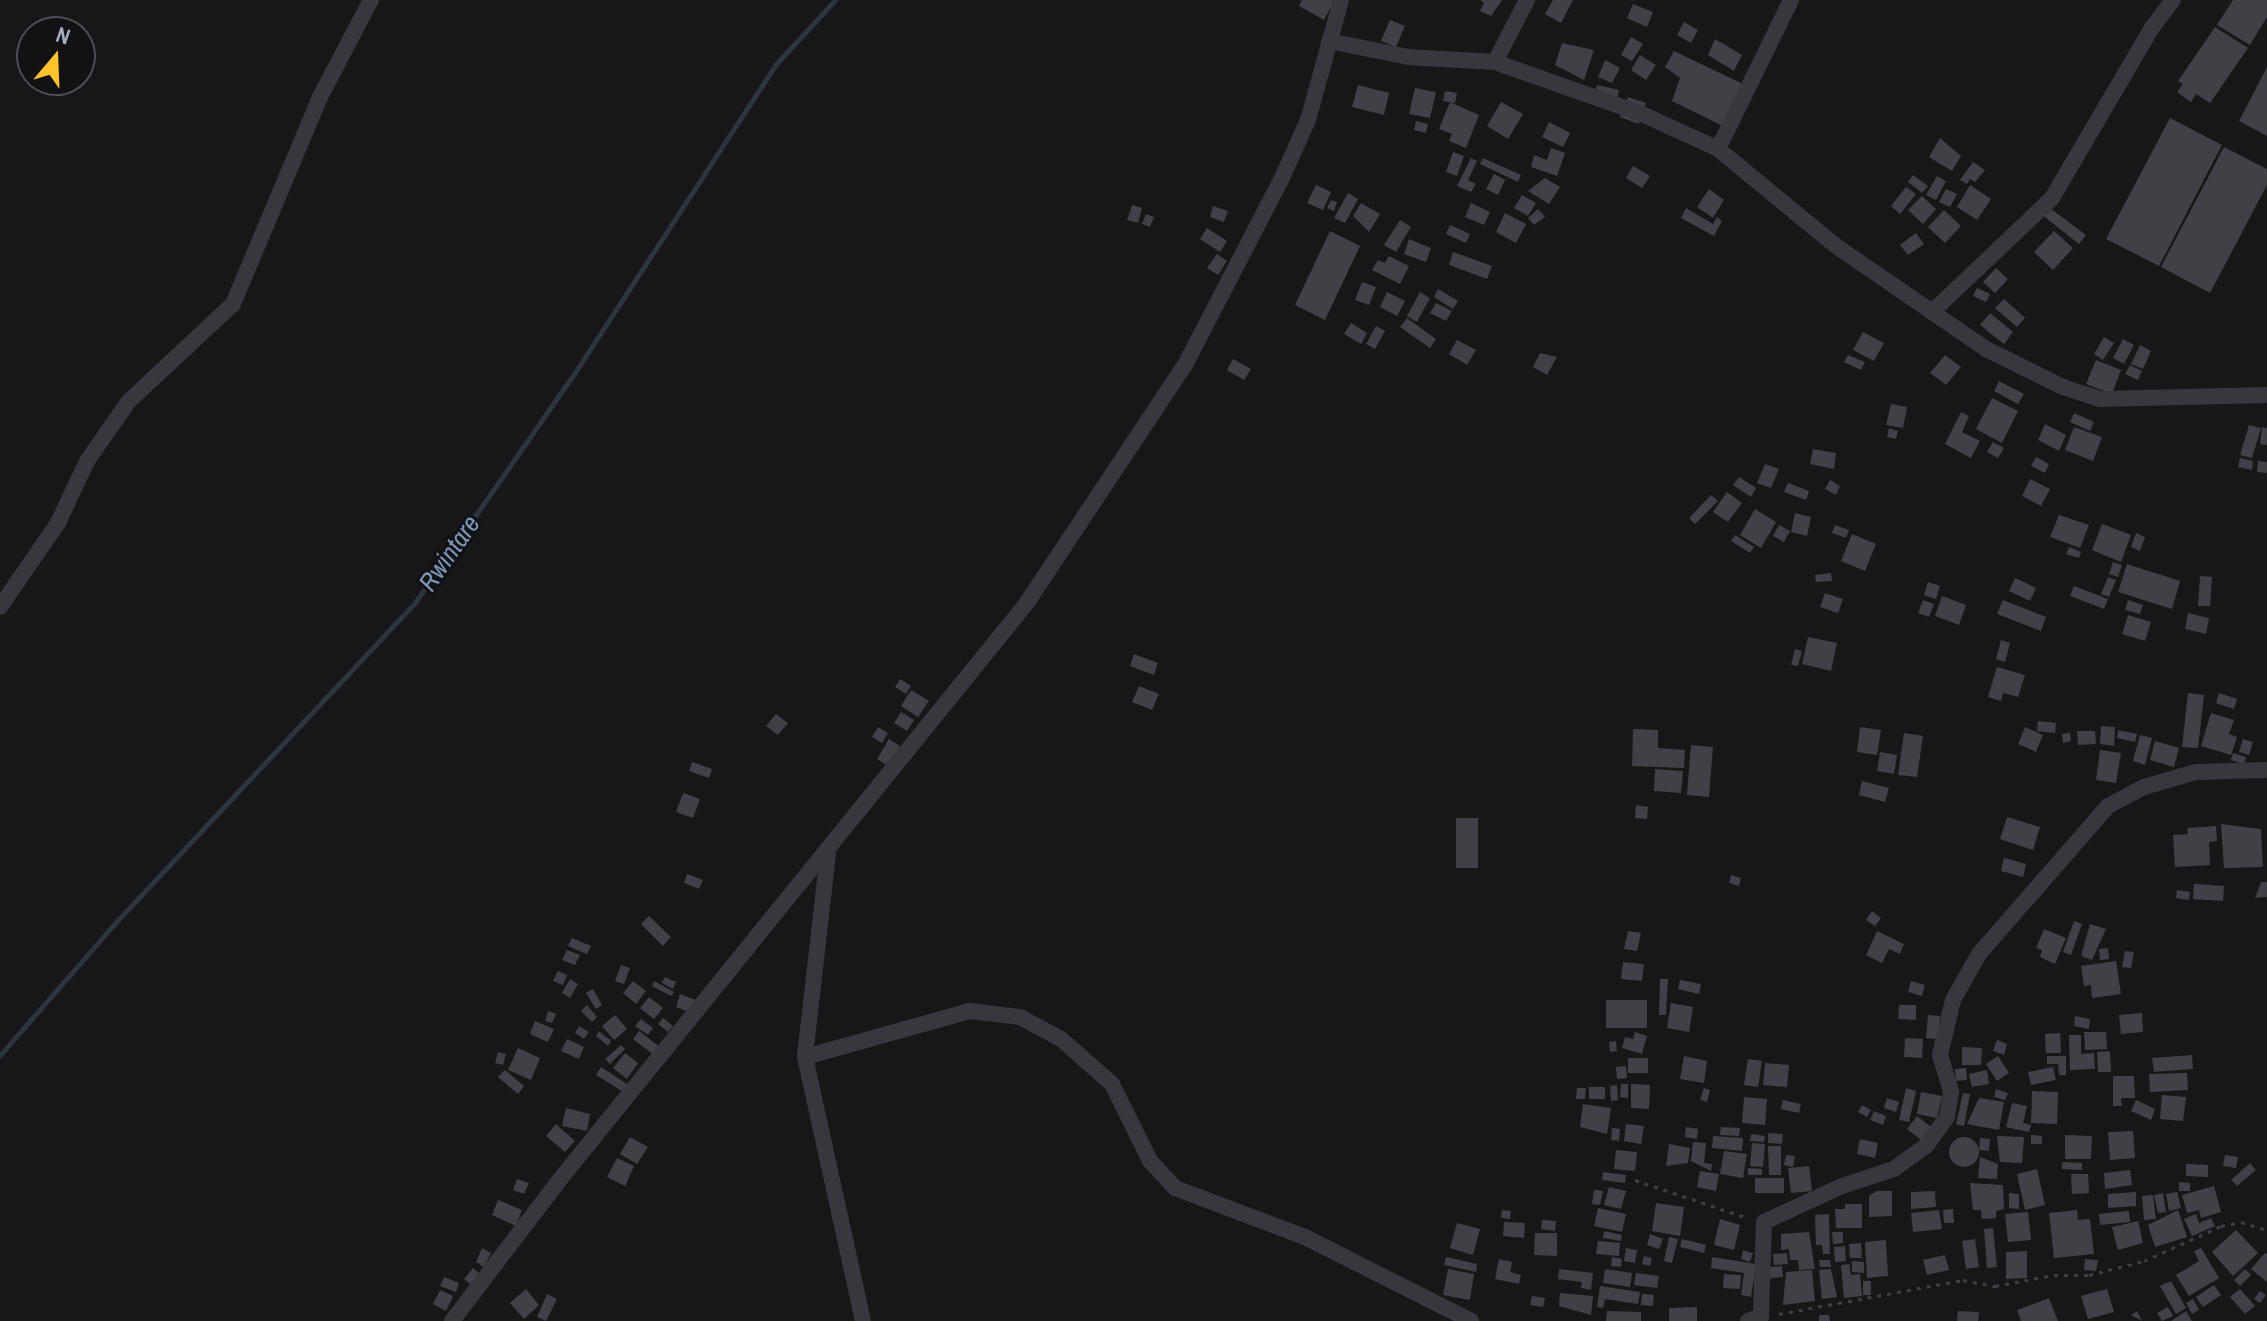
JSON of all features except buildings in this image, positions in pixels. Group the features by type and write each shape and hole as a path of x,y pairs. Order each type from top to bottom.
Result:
{"street":[{"path":"0,607 58,523 87,461 129,401 233,304 314,109 371,0"},
{"path":"452,1321 561,1178 1026,604 1185,365 1281,180 1308,120 1341,0"},
{"path":"1495,62 1527,0"},
{"path":"1718,149 1791,0"},
{"path":"1932,312 2052,198 2151,29 2173,0"},
{"path":"1329,41 1408,57 1495,62 1585,89 1718,149 1836,246 1986,349 2063,387 2100,399 2267,395"},
{"path":"1754,1318 1764,1222 1842,1186 1894,1169 1926,1146 1947,1117 1951,1091 1940,1055 1953,1000 1979,954 2108,806 2144,787 2196,772 2267,770"},
{"path":"828,852 805,1057 863,1321"},
{"path":"805,1057 970,1011 1020,1017 1061,1039 1112,1084 1150,1161 1175,1188 1307,1238 1471,1321"}],"path":[{"path":"1635,1180 1764,1222"},
{"path":"1754,1318 1963,1280 1995,1286 2054,1275 2089,1275 2165,1254 2221,1226 2241,1222 2267,1230"}],"waterway":[{"name":"Rwintare","path":"0,1055 117,921 414,604 572,377 776,64 835,0"}]}
